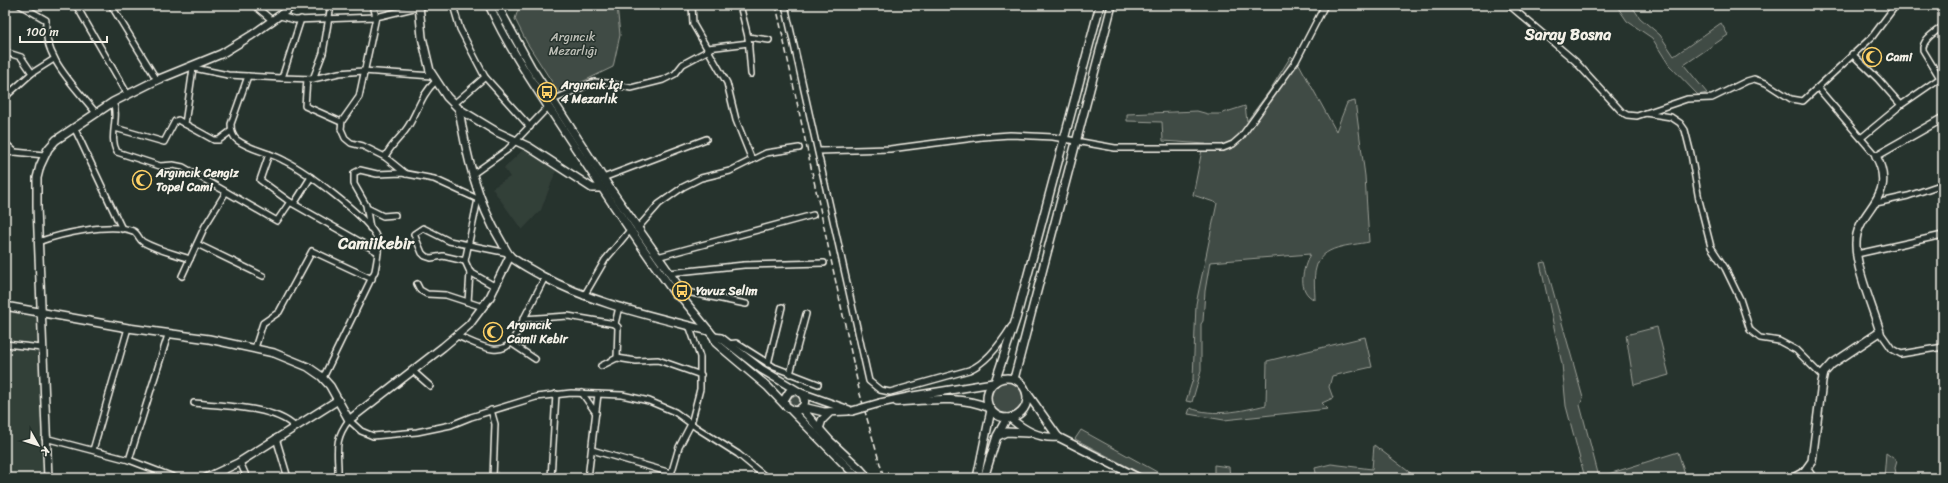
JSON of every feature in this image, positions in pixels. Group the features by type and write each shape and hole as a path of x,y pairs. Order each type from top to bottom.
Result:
{"street":[{"path":"20,5 46,20 46,37 54,59 96,113"},
{"path":"76,5 128,95"},
{"path":"111,5 157,80"},
{"path":"254,5 273,21"},
{"path":"48,478 40,312 37,178 44,155 56,140 113,102 157,80 221,54 273,21 294,5"},
{"path":"331,5 323,53 310,79 305,106 341,122"},
{"path":"373,5 376,17 363,71 359,97 341,122 342,132 348,140 386,157 406,174"},
{"path":"280,16 301,19 330,17 376,17 426,5"},
{"path":"453,5 460,29 485,77 530,127"},
{"path":"692,5 693,24 727,83 736,120 752,160"},
{"path":"740,5 749,43 751,74"},
{"path":"785,5 868,378 874,386 884,391 893,391 975,368 999,344 1016,319"},
{"path":"977,478 990,409 987,394 994,382 1016,319 1100,5"},
{"path":"1014,379 1112,5"},
{"path":"818,151 890,149 995,136 1026,135 1065,139 1115,148 1223,148 1232,144 1241,137 1296,61 1325,5"},
{"path":"1509,5 1574,61 1622,112 1633,116 1687,99 1701,100 1717,97 1750,80 1763,81 1788,98 1803,101 1876,32 1896,5"},
{"path":"495,6 511,47 603,178 633,229 676,295 682,294 746,304"},
{"path":"415,7 423,43 434,79 457,106 497,132 517,141 592,188 601,188"},
{"path":"282,78 301,19"},
{"path":"1861,138 1901,106 1942,77 1923,50 1922,46 1924,42 1943,26"},
{"path":"748,37 769,40"},
{"path":"473,174 497,158 517,141 550,103 594,82 631,88 663,80 675,74 683,64 708,49 749,43"},
{"path":"5,52 21,57 32,73"},
{"path":"1852,54 1878,79 1901,106"},
{"path":"5,97 32,73 54,59"},
{"path":"190,67 228,75 282,78 310,79 339,73 363,71 434,79"},
{"path":"185,124 190,67"},
{"path":"248,76 232,120 231,131 235,138 245,145 285,160 311,177 357,214 376,235 378,252 377,264 372,278 353,314 323,378"},
{"path":"457,106 485,77"},
{"path":"386,157 394,142 410,124 434,79"},
{"path":"1818,88 1876,156 1882,170 1883,182 1876,203 1858,230 1856,245 1857,254 1880,332 1892,349 1901,354 1943,347"},
{"path":"113,102 116,112 113,141 118,152 160,166 173,165 183,167 277,221 311,177"},
{"path":"550,103 601,188 669,273 682,294 714,337 716,343 768,387 858,478"},
{"path":"457,106 480,200 494,229 509,254"},
{"path":"1643,113 1671,117 1680,123 1685,130 1699,200 1711,247 1725,268 1737,293 1750,330 1760,338 1779,341 1796,350 1823,377"},
{"path":"1876,156 1943,118"},
{"path":"114,128 164,142 175,121 178,120 214,140 219,140 231,131"},
{"path":"74,127 122,229"},
{"path":"603,178 706,139"},
{"path":"5,143 15,152"},
{"path":"584,296 605,260 633,229 659,204 683,187 701,178 730,171 766,154 799,148"},
{"path":"5,154 15,152 44,155"},
{"path":"269,154 260,180 292,203 378,252"},
{"path":"370,228 367,208 354,184 353,177 356,172 362,170 378,174 406,174 434,179 480,200"},
{"path":"1876,203 1908,196 1943,184"},
{"path":"182,276 205,226 226,192"},
{"path":"468,302 470,272 465,261 480,200"},
{"path":"367,208 383,216 395,215"},
{"path":"657,257 813,214"},
{"path":"465,261 443,256 429,258 425,256 422,253 414,234 423,228 449,241 509,254 545,277 584,296 709,331"},
{"path":"38,242 74,232 98,229 122,229 133,231 144,243 190,259"},
{"path":"1857,254 1943,235"},
{"path":"197,244 263,276"},
{"path":"255,348 264,323 279,312 312,251 372,278"},
{"path":"338,478 338,440 341,430 349,420 457,336 483,307 496,287 509,254"},
{"path":"669,273 744,265 824,263"},
{"path":"470,272 496,287"},
{"path":"457,336 494,350 504,349 511,343 545,277"},
{"path":"417,284 420,290 424,293 446,295 483,307"},
{"path":"5,306 168,335 209,339 255,348 297,362 313,370 323,378 349,420 361,432 373,436 440,428 491,410 536,397 556,394 582,393 622,395 649,401 670,409 738,454 768,478"},
{"path":"617,358 618,327 616,324 619,307"},
{"path":"768,364 782,307"},
{"path":"790,374 806,314"},
{"path":"523,319 568,316 616,324"},
{"path":"670,476 679,447 691,424 699,396 701,375 698,349 688,325"},
{"path":"93,450 128,328"},
{"path":"1793,478 1807,468 1814,456 1823,377 1832,364 1880,332"},
{"path":"129,460 168,335"},
{"path":"714,337 721,338 761,369 798,392 852,411"},
{"path":"511,343 535,359"},
{"path":"728,344 736,343 768,364 818,384"},
{"path":"5,344 42,348"},
{"path":"601,366 617,358 636,361 658,360 701,375"},
{"path":"413,371 430,386"},
{"path":"802,408 830,412 852,411 908,396 994,382 1004,378 1014,379 1023,385 1058,437"},
{"path":"788,408 785,397 789,392 798,392"},
{"path":"788,408 797,411 802,408 805,401 798,392"},
{"path":"582,393 596,414"},
{"path":"984,478 997,436 1008,418 1018,415 1024,409 1027,401 1027,393"},
{"path":"551,478 556,394"},
{"path":"588,478 598,394"},
{"path":"880,403 952,399 968,401 990,409 997,416 1008,418 1031,433 1042,437 1058,437 1139,478"},
{"path":"206,478 240,462 294,426 338,400"},
{"path":"194,403 251,410 276,415 294,426"},
{"path":"802,408 819,428 868,478"},
{"path":"491,410 495,424 493,478"},
{"path":"819,428 822,420 830,412"},
{"path":"997,436 1006,432 1031,433"},
{"path":"46,438 129,460 176,478"},
{"path":"276,438 288,478"},
{"path":"592,450 677,478"},
{"path":"240,462 247,478"},
{"path":"1807,468 1814,478"}],"shaded area":[{"path":"525,148 556,171 541,210 522,230 492,188 510,177 504,168"},
{"path":"5,305 37,312 48,478 5,478"}],"green space":[{"name":"Argıncık Mezarlığı","path":"525,5 617,5 620,35 613,67 559,93 527,43 515,19 519,7"},
{"path":"1616,5 1631,5 1640,18 1660,35 1674,56 1721,23 1728,35 1684,65 1707,93 1698,95 1669,65 1652,38 1627,21"},
{"path":"1291,56 1299,64 1336,131 1347,103 1355,101 1365,176 1369,242 1337,248 1324,255 1319,260 1314,280 1315,300 1305,291 1303,285 1303,273 1310,254 1210,262 1205,291 1203,321 1201,324 1201,371 1192,402 1186,401 1193,379 1196,304 1217,203 1193,195 1202,150 1206,144 1163,141 1162,122 1127,121 1127,114 1197,111 1208,114 1220,114 1245,106 1247,121 1270,90"},
{"path":"1545,262 1583,398 1580,405 1599,477 1678,452 1686,478 1585,478 1566,406 1562,364 1540,263"},
{"path":"1657,327 1669,375 1634,385 1626,335"},
{"path":"1365,337 1372,367 1332,376 1329,387 1333,398 1322,403 1328,409 1224,420 1188,414 1190,408 1199,411 1218,413 1238,411 1266,405 1267,361"},
{"path":"1004,382 1010,382 1019,386 1023,398 1019,410 1010,414 1004,414 995,410 991,401 991,395 995,386"},
{"path":"793,396 797,396 799,397 799,405 793,406 790,403 790,399"},
{"path":"1081,430 1168,478 1149,478 1075,439"},
{"path":"1374,445 1417,478 1317,478 1315,468 1331,464 1372,469"},
{"path":"1886,453 1897,461 1895,468 1897,478 1884,478"},
{"path":"1214,465 1229,467 1230,478 1214,478"}],"railway":[{"path":"776,5 860,394 884,478"}],"place":[{"name":"Cami","path":"1872,57"},
{"name":"Argıncık İçi 4 Mezarlık","path":"547,92"},
{"name":"Argıncık Cengiz Topel Cami","path":"142,180"},
{"name":"Yavuz Selim","path":"682,291"},
{"name":"Argıncık Camii Kebir","path":"493,332"}],"district":[{"name":"Saray Bosna","path":"1568,34"},
{"name":"Camiikebir","path":"376,243"}]}
